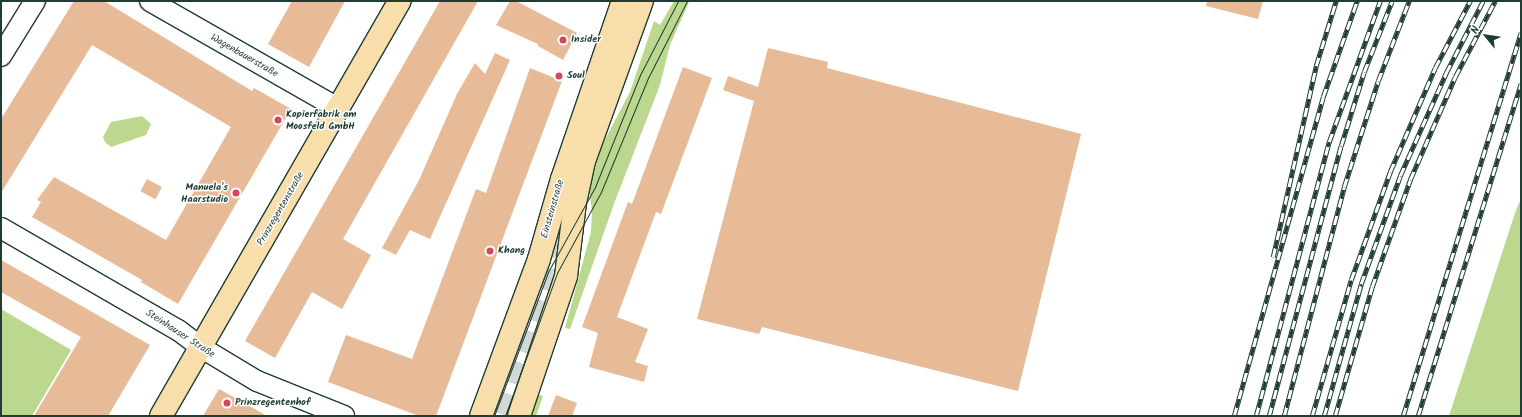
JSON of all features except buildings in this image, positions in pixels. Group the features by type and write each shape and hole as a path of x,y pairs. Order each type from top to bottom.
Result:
{"main road":[{"name":"Prinzregentenstraße","path":"161,416 202,348 400,1"},
{"name":"Einsteinstraße","path":"481,416 539,259 562,179 623,1"},
{"name":"Einsteinstraße","path":"519,416 566,276 575,203 584,161 642,1"}],"street":[{"path":"1,56 35,1"},
{"name":"Wagenbauerstraße","path":"150,1 339,108"},
{"name":"Steinhauser Straße","path":"1,228 178,330 202,348 257,381 344,416"}],"green space":[{"path":"674,1 689,2 670,45 660,85 615,201 570,329 565,328 591,232 592,211 589,191 600,149 630,92 654,21 660,25"},
{"path":"142,116 151,124 146,135 111,147 105,142 103,137 111,122"},
{"path":"1521,199 1521,416 1449,416 1516,210"},
{"path":"1,309 71,350 32,416 5,416 1,414"},
{"path":"537,394 543,396 536,416 529,416"}],"tunnel":[{"path":"506,416 565,243"}],"tram line":[{"path":"494,416 549,270 595,187 640,75 678,1"},
{"path":"505,416 557,273 601,192 648,78 687,1"}],"railway":[{"path":"1273,257 1316,66 1336,1"},
{"path":"1234,416 1323,97 1357,1"},
{"path":"1256,416 1329,142 1380,1"},
{"path":"1269,416 1341,146 1364,72 1392,1"},
{"path":"1284,416 1344,187 1378,81 1409,1"},
{"path":"1312,416 1351,280 1390,172 1435,68 1470,1"},
{"path":"1324,416 1361,284 1400,176 1446,73 1483,1"},
{"path":"1335,416 1372,287 1410,180 1455,77 1495,1"},
{"path":"1403,416 1521,33"},
{"path":"1418,416 1521,84"}],"place":[{"name":"Insider","path":"563,40"},
{"name":"Soul","path":"559,76"},
{"name":"Kopierfabrik am Moosfeld GmbH","path":"278,120"},
{"name":"Manuela's Haarstudio","path":"236,193"},
{"name":"Khang","path":"490,251"},
{"name":"Prinzregentenhof","path":"227,403"}]}
